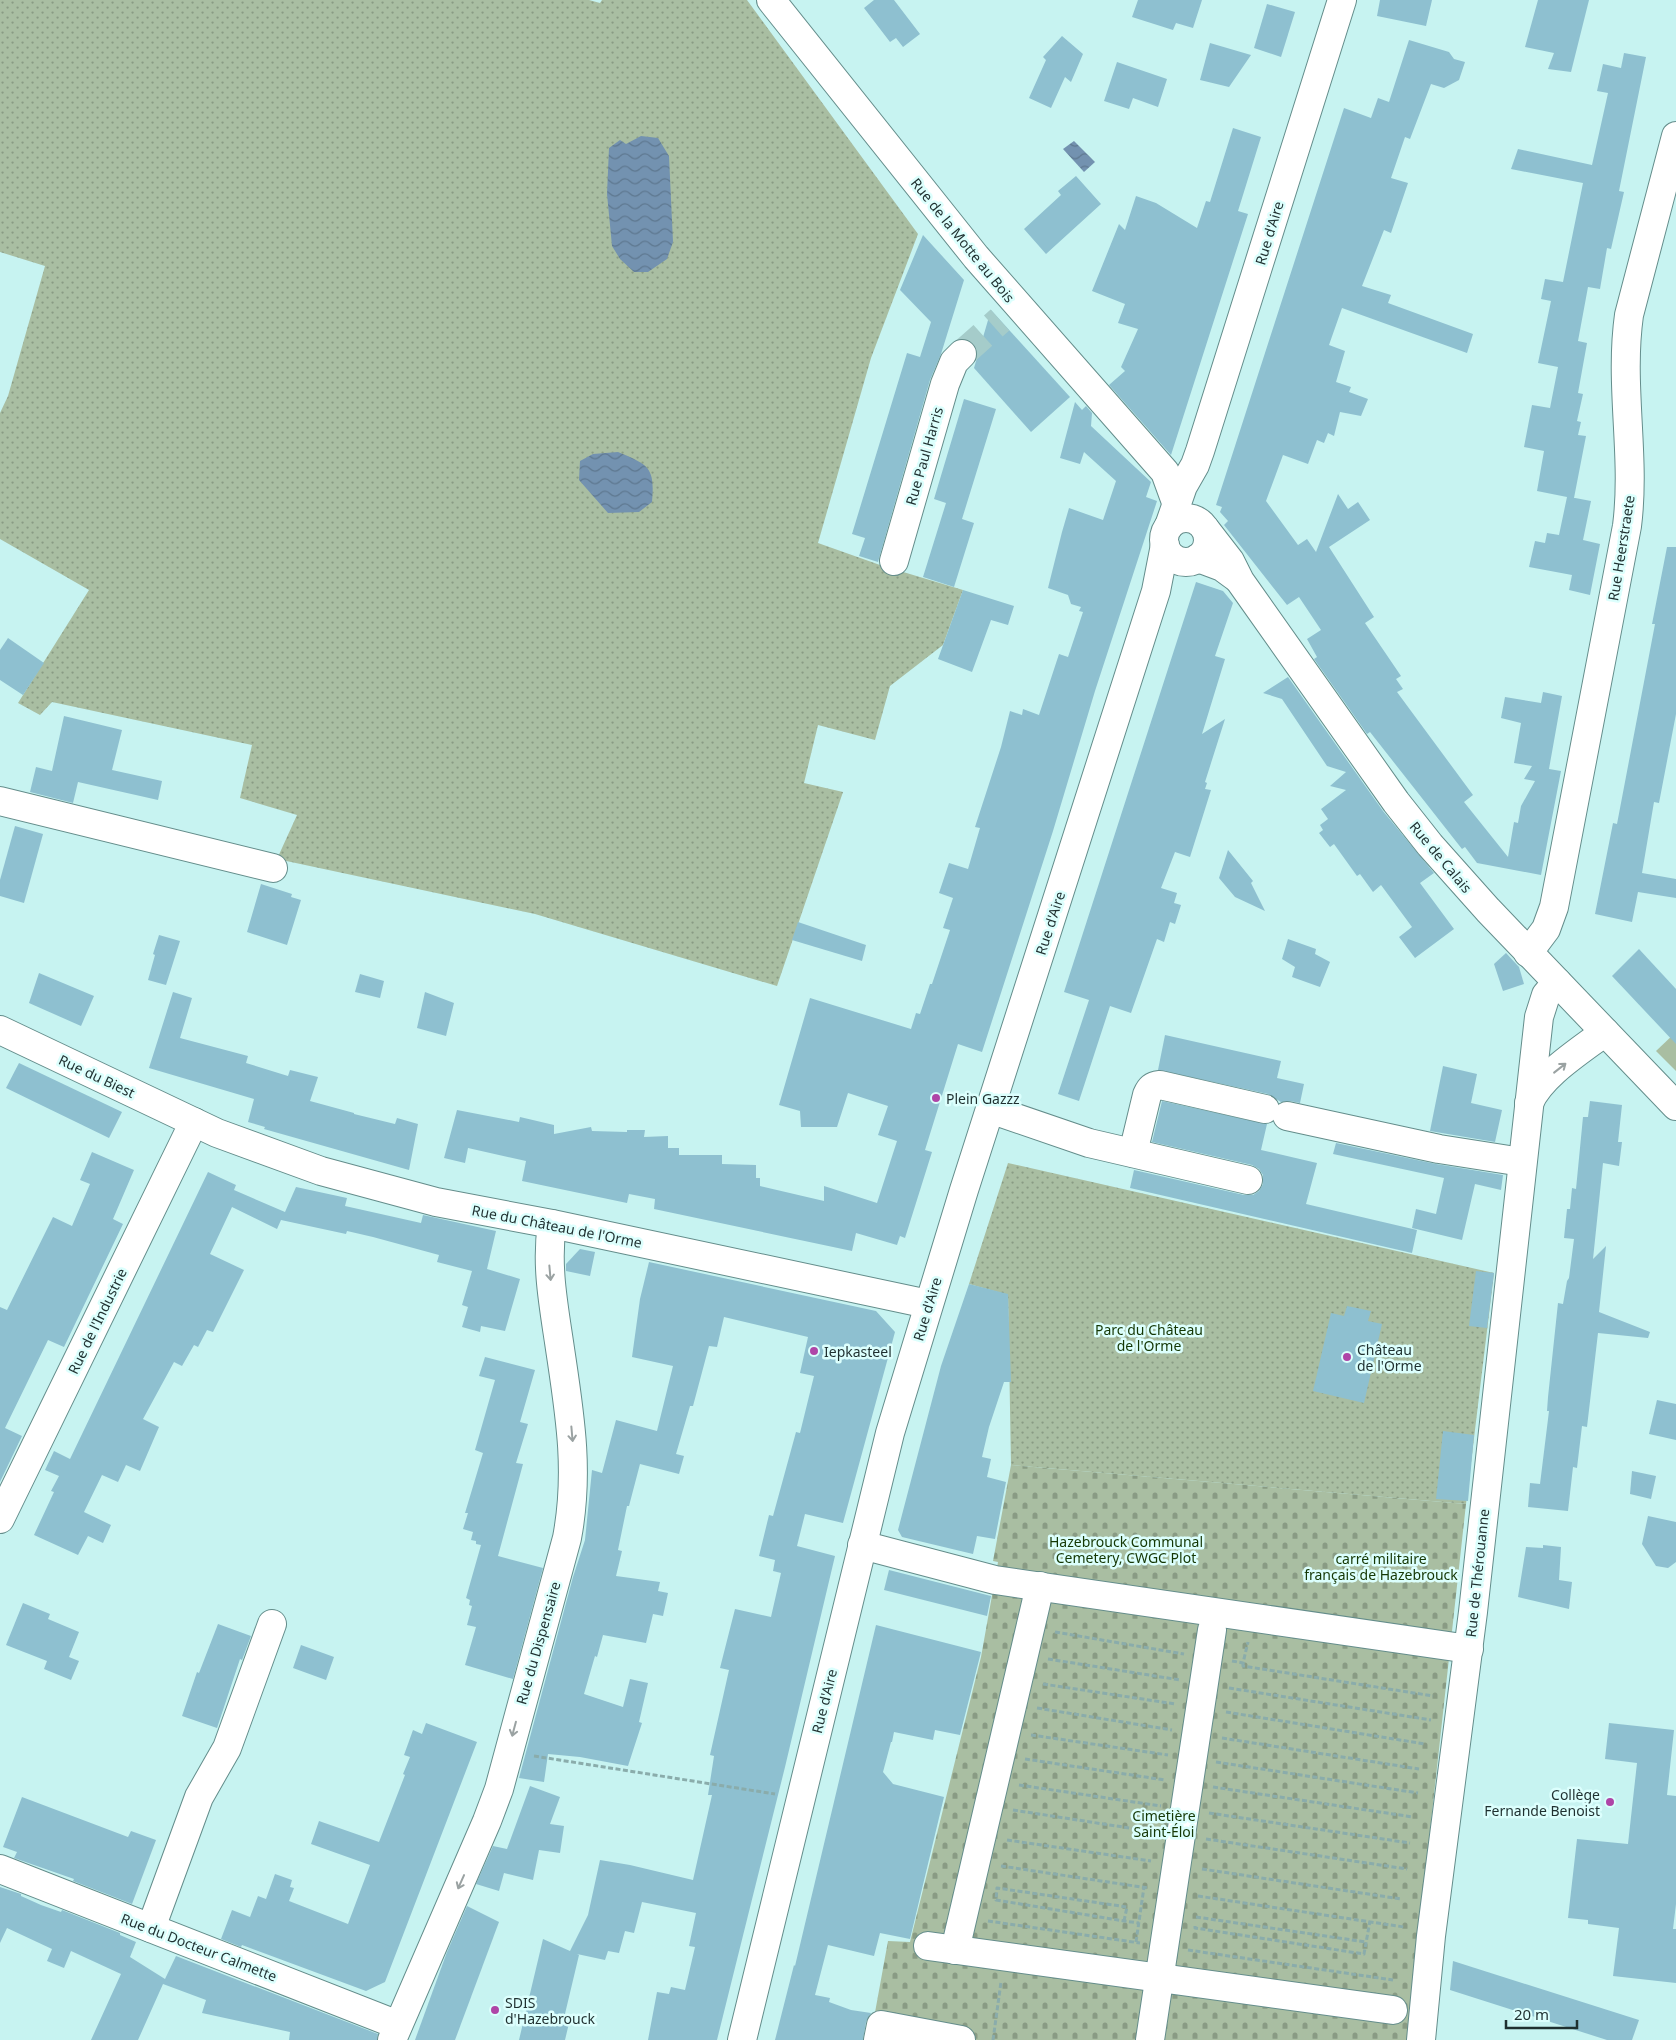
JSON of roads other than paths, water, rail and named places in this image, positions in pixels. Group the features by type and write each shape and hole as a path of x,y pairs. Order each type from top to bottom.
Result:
{"street":[{"name":"Rue de la Motte au Bois","path":"771,0 939,211 1008,312 1181,511"},
{"name":"Rue d'Aire","path":"742,2040 890,1433 928,1304 1156,591 1166,576 1181,511 1342,0"},
{"name":"Rue Heerstraete","path":"1528,953 1546,929 1554,908 1627,526 1631,475 1625,384 1626,335 1629,315 1675,147"},
{"name":"Rue Paul Harris","path":"894,560 945,384 954,362 962,354"},
{"name":"Rue d'Aire","path":"1195,504 1208,538 1204,553 1181,511 1195,504"},
{"name":"Rue de Calais","path":"1181,511 1222,567 1240,581"},
{"name":"Rue de Calais","path":"1202,526 1230,561 1240,581 1414,825 1463,883 1528,953 1676,1106"},
{"path":"0,801 273,868"},
{"name":"Rue de Thérouanne","path":"1421,2040 1433,1927 1469,1649 1539,1017 1546,995 1556,982"},
{"name":"Rue du Biest","path":"0,1030 194,1122"},
{"name":"Rue de Thérouanne","path":"1529,1104 1533,1094 1547,1078 1605,1032"},
{"path":"1133,1154 1147,1095 1150,1089 1160,1085 1446,1151 1522,1162"},
{"path":"990,1109 1081,1141 1248,1180"},
{"name":"Rue du Château de l'Orme","path":"194,1122 238,1141 342,1178 436,1202 552,1224 928,1304"},
{"name":"Rue de l'Industrie","path":"0,1520 194,1122"},
{"name":"Rue du Dispensaire","path":"395,2033 487,1821 498,1789 563,1552 572,1504 574,1472 571,1420 549,1263 552,1224"},
{"path":"862,1545 995,1580 1040,1586 1213,1620 1469,1649"},
{"path":"955,1950 1040,1586"},
{"path":"1150,2040 1213,1620"},
{"path":"151,1928 199,1797 225,1753 272,1624"},
{"name":"Rue du Docteur Calmette","path":"0,1869 151,1928 395,2033"},
{"path":"928,1946 1393,2010"},
{"path":"878,2040 881,2025 961,2040"}],"water":[{"path":"641,136 658,138 669,156 673,242 667,259 648,272 634,272 620,259 612,246 607,194 609,148 620,140 626,144"},
{"path":"1074,141 1095,162 1084,172 1063,149"},
{"path":"618,452 643,464 651,474 652,502 639,512 608,513 579,480 580,461 593,454"}],"tunnel":[{"path":"962,354 1000,320"}],"place":[{"name":"Plein Gazzz","path":"936,1098"},
{"name":"Iepkasteel","path":"814,1351"},
{"name":"Château de l'Orme","path":"1347,1357"},
{"name":"Collège Fernande Benoist","path":"1610,1802"},
{"name":"SDIS d'Hazebrouck","path":"495,2010"}],"park label":[{"name":"Parc du Château de l'Orme","path":"1149,1338"},
{"name":"Hazebrouck Communal Cemetery, CWGC Plot","path":"1126,1549"},
{"name":"carré militaire français de Hazebrouck","path":"1381,1566"},
{"name":"Cimetière Saint-Éloi","path":"1164,1824"}]}
